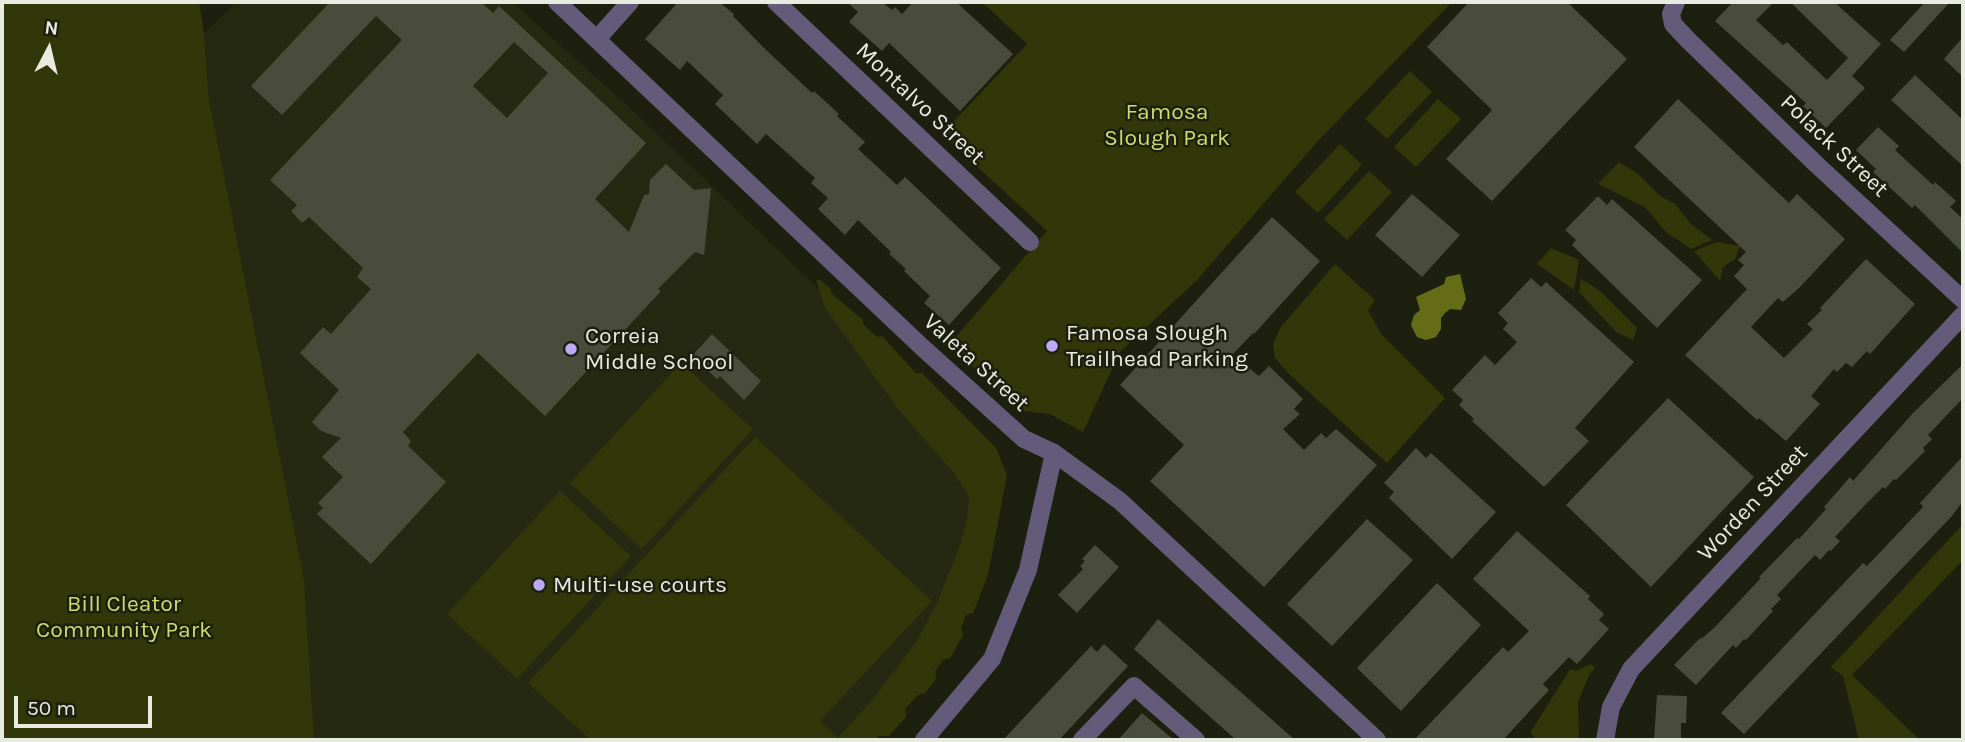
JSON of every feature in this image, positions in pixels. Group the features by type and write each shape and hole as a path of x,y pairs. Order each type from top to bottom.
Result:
{"street":[{"name":"Valeta Street","path":"557,2 923,348 1024,439 1054,453 1120,501 1377,740"},
{"path":"597,39 630,2"},
{"name":"Montalvo Street","path":"776,2 1030,242"},
{"name":"Polack Street","path":"1676,2 1671,14 1673,24 1816,164 1963,300"},
{"name":"Worden Street","path":"1605,740 1612,707 1631,669 1963,315"},
{"path":"924,740 992,659 997,648 1028,570 1054,453"},
{"path":"1082,740 1134,686 1196,740"}],"shaded area":[{"name":"Correia Middle School","path":"237,2 512,2 628,106 1000,463 955,637 876,740 314,740 304,579 209,100 204,34"},
{"path":"1460,274 1466,299 1461,310 1450,309 1445,313 1436,337 1426,340 1417,337 1411,325 1414,315 1420,310 1416,297 1444,284 1446,277"}],"green space":[{"name":"Bill Cleator Community Park","path":"2,2 199,2 209,100 304,579 314,740 2,740"},
{"name":"Famosa Slough Park","path":"982,2 1452,2 1317,142 1197,280 1120,352 1083,432 1050,414 1023,411 949,345 1047,231 942,134 1027,44"},
{"path":"1410,71 1432,92 1387,139 1365,119"},
{"path":"1438,99 1461,119 1416,167 1394,147"},
{"path":"1340,144 1362,165 1318,213 1295,192"},
{"path":"1619,162 1638,174 1660,196 1675,204 1691,224 1712,240 1691,249 1666,232 1645,207 1598,184"},
{"path":"1369,171 1392,192 1347,240 1324,219"},
{"path":"1717,242 1740,246 1735,259 1723,267 1720,281 1694,251"},
{"path":"1551,248 1579,260 1574,290 1537,264"},
{"path":"1335,264 1375,300 1368,310 1381,334 1445,398 1387,463 1290,375 1275,358 1273,345 1280,328"},
{"path":"1581,279 1599,290 1637,328 1633,340 1616,332 1579,292"},
{"path":"816,280 831,289 831,293 863,320 863,324 877,337 882,336 916,373 922,373 996,448 1007,475 988,575 973,613 966,615 961,629 963,635 950,658 943,660 935,671 936,679 925,693 918,695 905,709 906,717 889,736 879,736 875,740 836,740 872,700 917,641 937,603 960,546 967,520 969,497 953,472 898,409 825,308"},
{"name":"Multi-use courts","path":"681,363 753,429 642,549 570,483"},
{"path":"755,437 932,601 820,721 837,737 834,740 591,740 528,683"},
{"name":"Multi-use courts","path":"560,491 631,556 517,679 447,614"},
{"path":"1963,524 1963,560 1852,675 1920,740 1859,740 1843,676 1831,667"},
{"path":"1591,664 1595,669 1590,673 1578,702 1579,740 1537,740 1530,733 1570,669 1576,671"}],"building":[{"name":"Correia Middle School","path":"330,2 481,2 493,13 499,6 646,143 595,199 629,232 644,195 649,194 650,180 666,164 694,190 711,188 704,255 695,252 658,289 661,291 545,416 478,353 403,432 411,441 408,446 446,482 371,564 317,514 323,508 318,503 343,477 322,457 341,438 321,431 312,422 339,390 300,353 323,327 331,334 371,289 357,277 363,268 309,217 302,223 291,211 297,205 270,180 402,40 376,16 282,115 251,86","holes":["514,42 548,73 507,118 473,86"]},
{"path":"678,2 719,2 734,14 763,47 812,93 814,91 839,114 837,116 865,142 858,149 897,185 905,177 1001,268 949,325 924,303 930,296 858,220 845,235 818,209 828,198 811,183 815,178 766,134 757,144 715,104 723,95 687,61 680,70 645,39"},
{"path":"847,2 882,2 892,10 895,7 902,14 913,2 956,2 1013,54 960,111 889,43 882,51 849,22 858,12"},
{"path":"1469,2 1567,2 1627,59 1492,201 1446,159 1492,110 1427,47"},
{"path":"1733,2 1774,2 1756,20 1783,45 1787,42 1827,80 1848,58 1790,2 1834,2 1881,44 1852,76 1865,88 1826,128 1803,106 1806,103 1715,21"},
{"path":"1925,2 1950,2 1904,52 1890,40"},
{"path":"1963,37 1963,77 1944,59"},
{"path":"1915,75 1963,120 1963,166 1891,100"},
{"path":"1678,99 1789,203 1797,194 1845,239 1799,288 1783,302 1778,298 1751,327 1784,358 1813,329 1807,324 1822,310 1820,308 1866,259 1915,304 1870,354 1867,351 1852,367 1846,363 1837,372 1834,369 1811,396 1820,404 1786,441 1759,418 1757,420 1685,355 1747,289 1734,276 1744,265 1738,260 1746,252 1634,147"},
{"path":"1878,127 1899,146 1895,150 1933,185 1935,182 1956,201 1950,207 1963,219 1963,253 1915,205 1912,208 1873,172 1876,169 1856,150"},
{"path":"1412,194 1460,235 1422,277 1375,235"},
{"path":"1598,196 1607,205 1612,199 1702,280 1657,328 1572,245 1576,240 1565,230"},
{"path":"1272,217 1320,261 1232,355 1259,376 1269,366 1303,399 1294,409 1300,414 1283,429 1304,450 1321,433 1326,438 1336,429 1377,465 1264,587 1150,481 1184,445 1120,385"},
{"path":"1531,278 1541,287 1546,282 1634,362 1575,428 1589,441 1544,487 1472,421 1474,419 1459,405 1463,400 1452,390 1485,355 1495,365 1517,342 1503,329 1508,323 1498,313"},
{"path":"712,334 761,381 744,400 720,376 717,379 692,356"},
{"path":"1963,364 1963,398 1928,435 1932,439 1923,448 1925,451 1896,480 1885,489 1883,487 1864,506 1835,537 1840,541 1831,551 1820,560 1815,555 1777,595 1781,599 1771,609 1773,611 1746,640 1736,648 1733,645 1696,685 1674,665 1700,638 1714,628 1761,578 1759,577 1797,538 1799,539 1850,477 1853,481 1913,413"},
{"path":"1668,398 1754,477 1651,587 1566,505"},
{"path":"1416,448 1426,458 1431,453 1496,512 1452,559 1389,498 1394,492 1384,483"},
{"path":"1963,456 1963,501 1952,516 1744,734 1721,713 1863,563 1867,566 1923,507 1920,503"},
{"path":"1367,519 1413,560 1332,646 1287,604"},
{"path":"1517,531 1590,596 1588,599 1604,614 1599,620 1609,629 1577,664 1569,657 1543,684 1549,690 1503,740 1414,740 1503,647 1508,652 1529,631 1473,579"},
{"path":"1095,545 1119,567 1077,613 1058,595 1083,569 1080,566 1085,561 1082,559"},
{"path":"1437,583 1481,625 1401,711 1357,668"},
{"path":"1158,619 1295,740 1236,740 1134,649"},
{"path":"1104,644 1128,666 1059,740 1003,740 1091,646 1097,652"},
{"path":"1657,695 1687,696 1686,723 1681,723 1681,740 1654,740"},
{"path":"1142,713 1174,740 1118,740"}],"place":[{"name":"Famosa Slough Trailhead Parking","path":"1052,346"},
{"name":"Correia Middle School","path":"571,349"},
{"name":"Multi-use courts","path":"539,585"}]}
